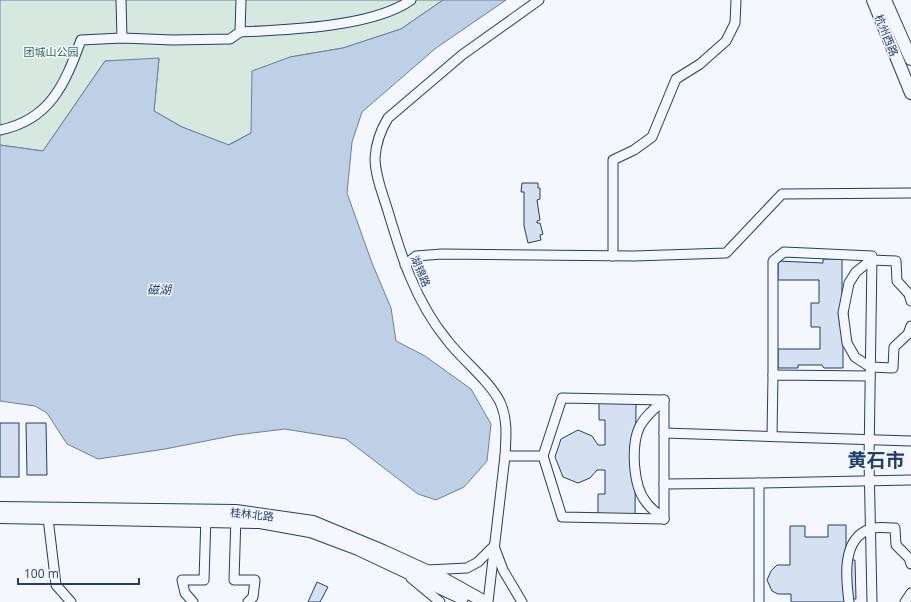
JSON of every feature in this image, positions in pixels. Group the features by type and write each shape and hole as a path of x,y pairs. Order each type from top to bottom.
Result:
{"main road":[{"name":"杭州西路","path":"873,0 911,93"},
{"name":"杭州西路","path":"885,0 911,59"},
{"name":"桂林北路","path":"0,508 236,516 314,522 424,570 486,602"},
{"name":"桂林北路","path":"0,517 48,518 206,515"},
{"name":"桂林北路","path":"236,516 310,531 358,549 471,602"}],"street":[{"path":"121,0 122,38"},
{"path":"240,32 241,0"},
{"path":"0,130 16,126 34,118 48,105 71,68 81,40 122,38 173,40 230,39 240,32 278,30 352,21 396,10 411,0"},
{"name":"湖锦路","path":"486,602 505,456 506,432 504,415 499,402 438,327 414,290 404,265 377,174 376,144 380,131 388,118 437,75 487,36 539,0"},
{"path":"613,256 613,160 634,150 652,137 676,79 700,64 726,41 735,23 736,0"},
{"path":"404,265 416,256 442,254 613,256 726,253 782,194 911,193"},
{"path":"772,436 773,261 784,252 872,256 869,439 872,602"},
{"path":"870,372 855,357 847,343 843,313 849,283 856,272 871,260 896,261 897,281 909,294 911,301"},
{"path":"773,375 870,372 893,368 894,347 908,334 911,326"},
{"path":"664,400 562,398 543,456 562,517 664,519"},
{"path":"664,400 664,519"},
{"path":"664,400 646,417 639,428 634,459 639,489 646,503 664,519"},
{"path":"664,433 911,441"},
{"path":"505,456 543,456"},
{"path":"664,484 911,480"},
{"path":"759,483 759,602"},
{"path":"193,602 185,593 182,580 204,580 206,515"},
{"path":"236,516 234,580 255,580 253,597 248,602"},
{"path":"48,518 56,586 71,602"},
{"path":"849,602 846,579 850,548 858,536 870,529 895,528 896,545 909,558 911,564"},
{"path":"424,570 467,568 478,562 494,546 503,570 522,602"},
{"path":"399,568 440,602"},
{"path":"906,602 911,593"}],"green space":[{"name":"团城山公园","path":"0,0 443,0 401,29 343,48 290,57 251,133 228,145 182,127 154,111 159,59 105,61 43,151 0,145"}],"water":[{"name":"磁湖","path":"443,0 506,0 436,48 362,112 352,142 347,193 372,263 391,308 396,341 425,356 471,389 491,424 487,461 464,487 436,500 418,494 346,439 285,429 236,435 165,449 98,459 67,444 47,413 35,406 0,401 0,145 43,151 105,61 159,58 154,111 182,127 229,145 251,133 252,71 290,57 343,48 401,29"}],"building":[{"path":"522,183 538,183 538,188 540,188 540,199 537,200 540,220 537,221 537,223 540,223 543,234 540,235 541,240 528,243 524,226 524,192 521,192"},
{"path":"823,259 842,259 842,294 848,294 848,335 843,335 843,368 824,368 822,365 798,365 798,368 778,368 778,349 820,349 820,327 811,327 811,303 819,303 819,280 778,280 778,261 823,263"},
{"path":"599,403 636,403 635,515 598,514 598,494 605,494 605,470 597,470 590,478 578,483 563,477 555,457 561,439 578,430 592,436 598,445 605,445 605,420 599,420"},
{"path":"0,423 19,423 19,477 0,477"},
{"path":"26,423 46,423 47,475 27,475"},
{"path":"828,525 846,525 846,560 855,560 856,599 847,599 847,602 791,602 791,594 778,594 772,591 767,580 771,571 777,565 790,565 790,526 805,526 805,537 828,537"},
{"path":"317,582 328,587 320,602 308,602"}],"district":[{"name":"黄石市","path":"876,460"}]}
